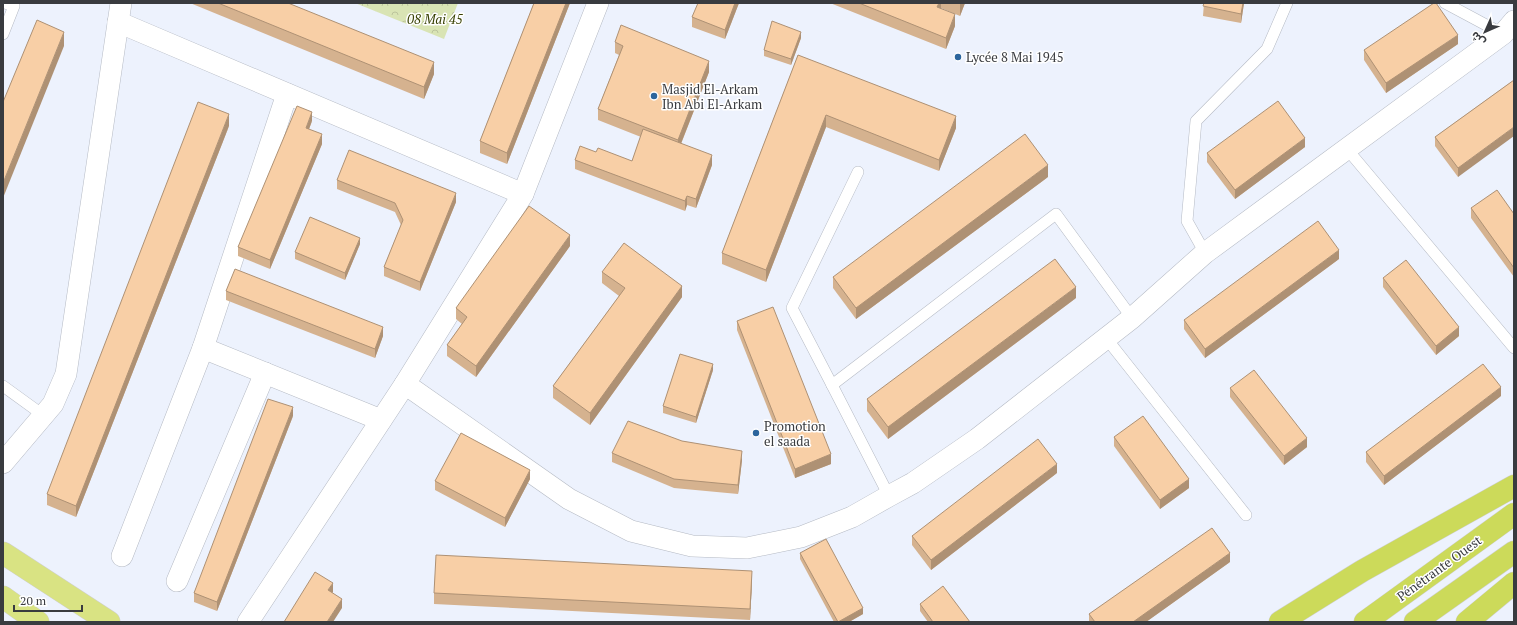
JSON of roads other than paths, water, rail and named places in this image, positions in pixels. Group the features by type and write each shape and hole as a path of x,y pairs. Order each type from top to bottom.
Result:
{"highway":[{"path":"1280,622 1362,571 1514,486"},
{"name":"Pénétrante Ouest","path":"1365,622 1514,514"},
{"path":"1415,622 1514,552"},
{"path":"1467,622 1514,583"}],"main road":[{"path":"3,553 109,622"},
{"path":"3,598 38,622"}],"street":[{"path":"248,622 405,384 523,194 598,3"},
{"path":"3,463 53,404 66,374 120,12 287,94 523,194"},
{"path":"405,384 569,499 631,531 692,546 747,548 801,538 852,517 890,496 913,483 977,439 1132,318 1205,253 1347,149 1509,27"},
{"path":"122,556 203,348 287,94"},
{"path":"203,348 381,420"},
{"path":"177,581 265,373"}],"lane":[{"path":"1205,253 1187,221 1196,121 1267,49 1287,3"},
{"path":"1445,3 1509,27"},
{"path":"3,34 12,4"},
{"path":"1347,149 1514,348"},
{"path":"858,172 792,308 890,496"},
{"path":"832,385 1056,214 1132,318"},
{"path":"1106,338 1246,515"},
{"path":"3,386 43,415"}],"place":[{"name":"Lycée 8 Mai 1945","path":"958,57"},
{"name":"Masjid El-Arkam Ibn Abi El-Arkam","path":"654,96"},
{"name":"Promotion el saada","path":"756,433"}],"park label":[{"name":"08 Mai 45","path":"435,19"}]}
